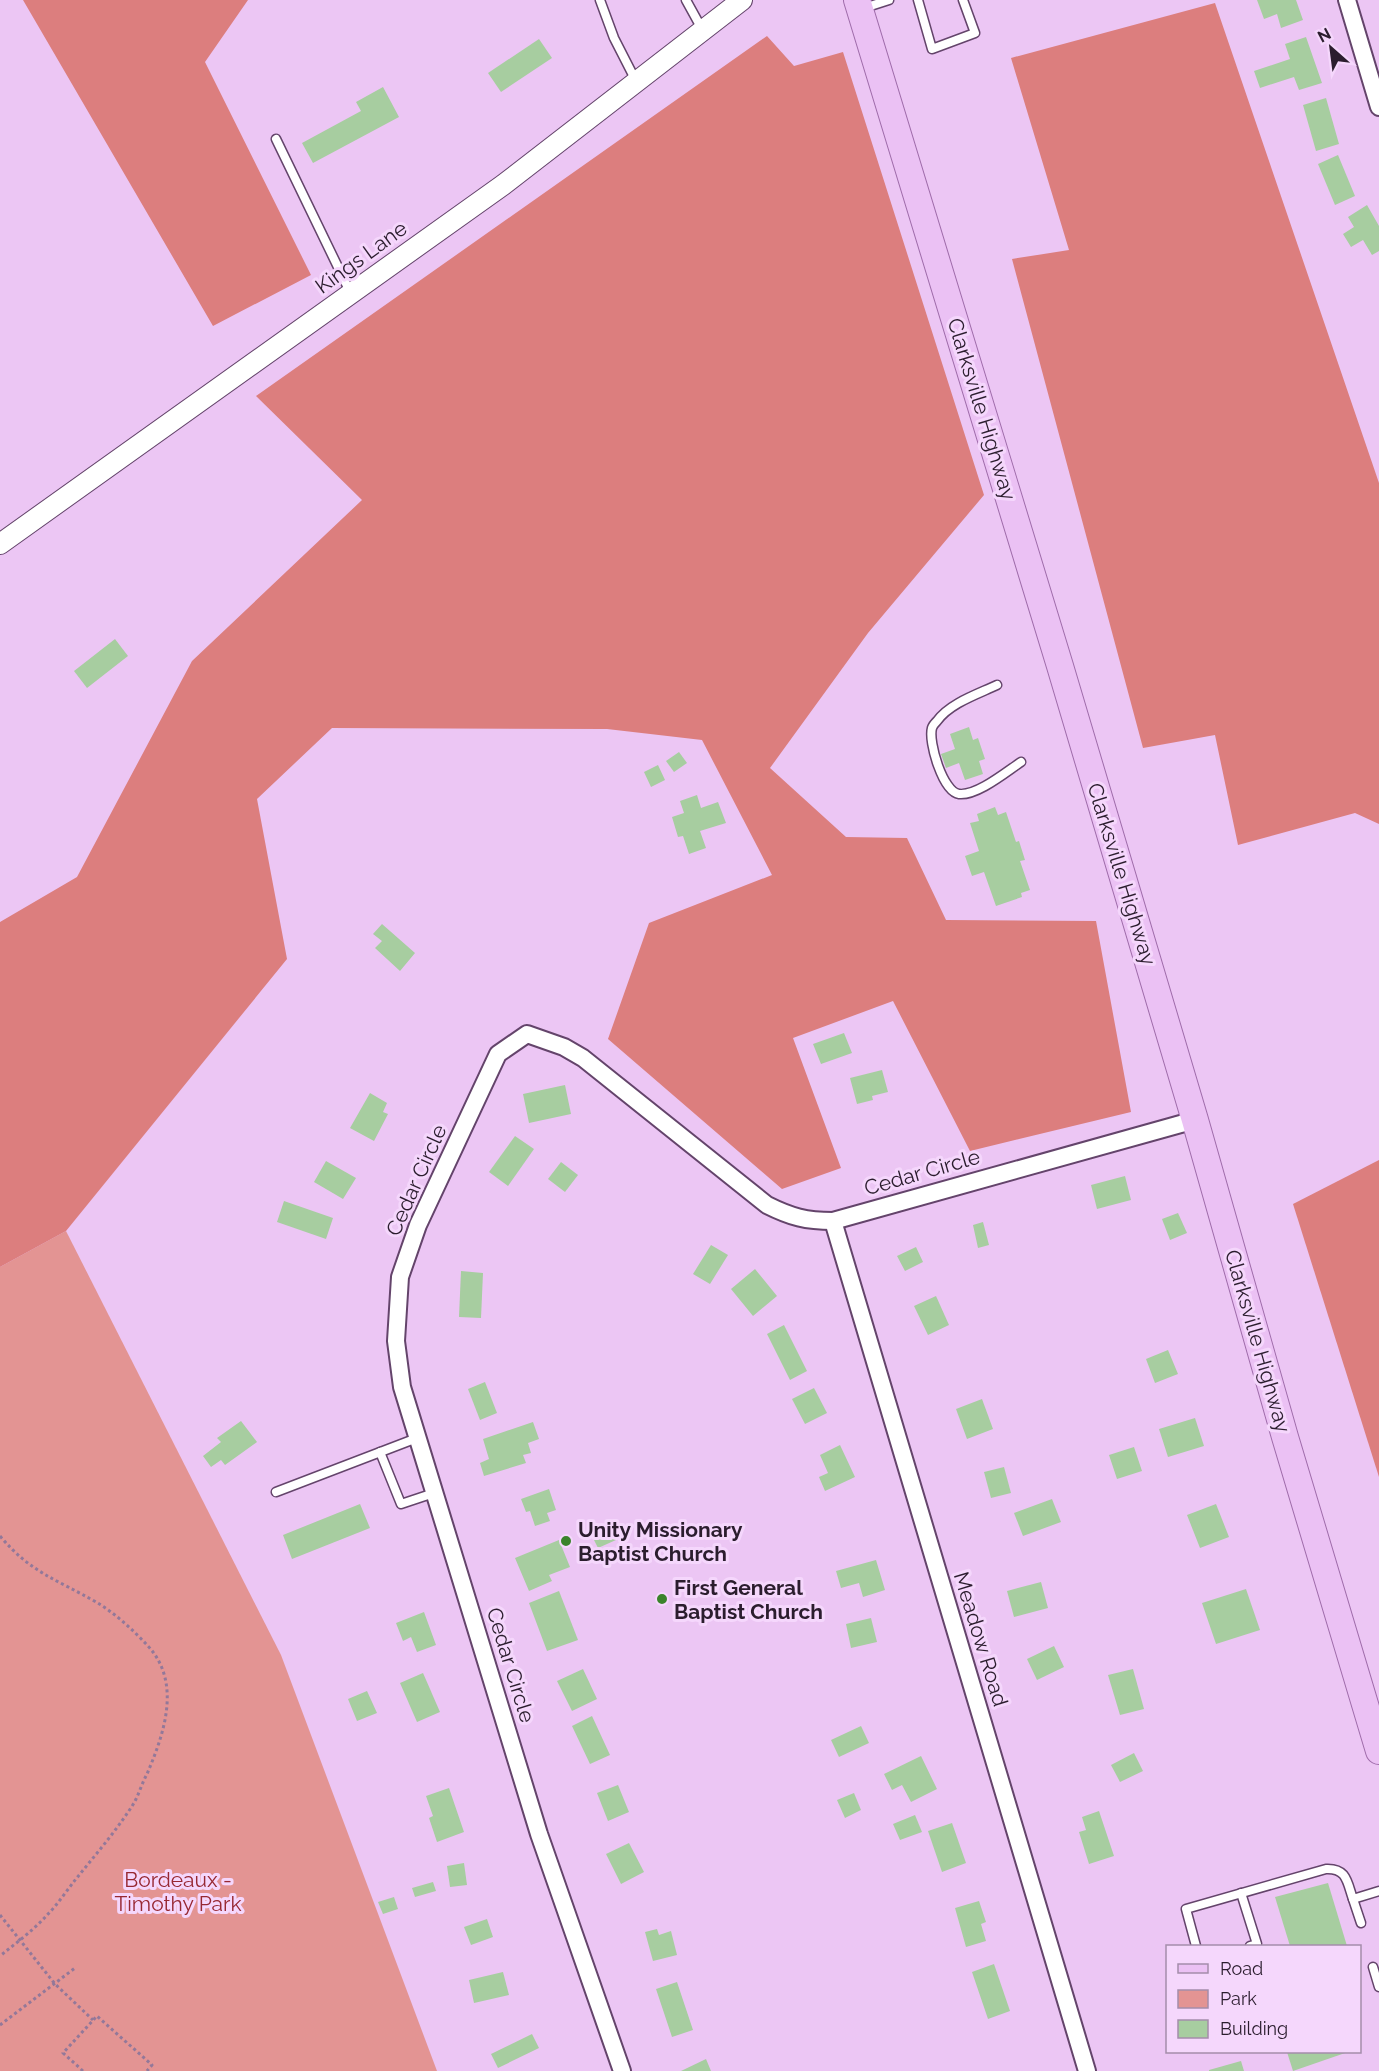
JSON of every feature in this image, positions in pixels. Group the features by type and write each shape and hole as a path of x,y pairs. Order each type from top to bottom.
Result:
{"main road":[{"name":"Clarksville Highway","path":"859,4 1060,666 1195,1120 1285,1437 1379,1750"}],"street":[{"name":"Kings Lane","path":"0,544 503,185 742,0"},
{"path":"1347,0 1379,107"},
{"name":"Cedar Circle","path":"622,2071 539,1834 402,1388 396,1341 400,1277 418,1225 498,1054 527,1034 564,1047 583,1058 767,1205 800,1219 832,1221 1195,1120"},
{"name":"Meadow Road","path":"832,1221 1087,2071"}],"lane":[{"path":"600,0 614,38 636,81"},
{"path":"686,0 702,29"},
{"path":"859,4 889,0"},
{"path":"918,0 932,49 975,33 963,0"},
{"path":"276,139 351,294"},
{"path":"997,685 961,703 937,720 932,729 934,750 943,778 949,789 958,794 973,791 1021,762"},
{"path":"276,1492 417,1438"},
{"path":"380,1452 401,1504 434,1493"},
{"path":"1195,1945 1186,1909 1326,1869 1336,1869 1343,1873 1361,1923"},
{"path":"1353,1899 1379,1891"},
{"path":"1241,1893 1257,1944 1255,1945"},
{"path":"1373,1967 1378,1984"}],"path":[{"path":"0,1536 30,1567 96,1602 121,1620 150,1647 168,1685 166,1720 156,1755 135,1801 112,1834 48,1914 0,1956"},
{"path":"0,1916 55,1984 93,2020"},
{"path":"0,2025 75,1968"},
{"path":"83,2071 63,2053 97,2016 152,2065 147,2071"}],"green space":[{"name":"Bordeaux - Timothy Park","path":"66,1231 281,1655 437,2071 0,2071 0,1267"}],"shaded area":[{"path":"23,0 248,0 205,62 311,275 213,326"},
{"path":"1215,3 1379,483 1379,824 1355,813 1238,845 1215,735 1143,748 1012,259 1069,250 1011,58"},
{"path":"767,36 794,66 843,52 984,495 868,633 770,768 846,837 907,838 946,920 1096,921 1131,1112 970,1151 893,1001 793,1038 841,1168 782,1189 608,1039 649,923 772,875 702,740 607,729 332,728 257,799 287,959 66,1231 0,1267 0,922 77,877 192,661 362,500 256,396"},
{"path":"1379,1160 1379,1477 1293,1204"}],"building":[{"path":"1257,0 1296,0 1303,20 1281,28 1277,14 1264,19"},
{"path":"1306,37 1322,83 1299,90 1294,77 1260,88 1254,71 1290,59 1285,44"},
{"path":"539,39 552,58 501,92 488,73"},
{"path":"383,87 399,117 313,163 302,143 361,111 356,102"},
{"path":"1326,98 1339,144 1316,151 1303,105"},
{"path":"1338,155 1355,196 1335,205 1318,164"},
{"path":"1367,205 1379,226 1379,251 1372,255 1363,240 1351,247 1343,234 1354,227 1348,217"},
{"path":"115,639 128,656 87,688 74,671"},
{"path":"969,727 973,740 978,738 985,759 979,761 983,774 965,780 959,763 946,768 941,754 955,749 950,734"},
{"path":"679,752 687,763 674,772 666,761"},
{"path":"658,765 665,780 651,787 644,772"},
{"path":"697,795 701,808 718,802 726,823 700,831 706,848 689,854 683,836 678,837 672,817 684,813 680,801"},
{"path":"995,807 998,815 1006,812 1016,842 1019,841 1025,860 1020,861 1030,890 1021,893 1022,897 996,906 984,872 972,876 965,856 979,851 970,823 979,821 977,814"},
{"path":"382,924 415,953 400,971 375,948 382,941 373,934"},
{"path":"844,1033 852,1053 821,1064 813,1044"},
{"path":"882,1070 888,1092 872,1096 873,1100 857,1104 850,1078"},
{"path":"565,1085 571,1114 529,1123 523,1094"},
{"path":"370,1093 387,1103 383,1112 388,1114 374,1141 350,1128"},
{"path":"515,1136 534,1149 508,1186 489,1172"},
{"path":"326,1161 356,1178 343,1199 314,1182"},
{"path":"561,1162 578,1175 565,1192 548,1179"},
{"path":"1125,1176 1131,1200 1097,1209 1091,1185"},
{"path":"284,1201 333,1218 326,1239 277,1222"},
{"path":"1178,1213 1187,1233 1170,1240 1162,1219"},
{"path":"983,1222 989,1245 978,1248 973,1225"},
{"path":"711,1245 728,1255 710,1284 693,1274"},
{"path":"916,1247 923,1262 905,1271 897,1256"},
{"path":"755,1269 777,1296 753,1316 731,1289"},
{"path":"461,1271 483,1273 481,1318 459,1317"},
{"path":"936,1296 949,1325 928,1335 914,1306"},
{"path":"784,1325 807,1371 790,1380 767,1334"},
{"path":"1168,1350 1178,1374 1155,1383 1146,1359"},
{"path":"485,1382 497,1413 480,1420 468,1389"},
{"path":"814,1388 827,1413 805,1424 792,1399"},
{"path":"982,1399 993,1429 967,1439 956,1409"},
{"path":"1195,1418 1204,1446 1168,1457 1159,1429"},
{"path":"241,1421 257,1442 225,1465 221,1460 211,1467 203,1456 221,1442 217,1438"},
{"path":"533,1422 539,1439 528,1443 531,1453 523,1455 526,1463 484,1476 480,1463 489,1459 483,1439"},
{"path":"840,1445 855,1477 825,1491 819,1477 828,1473 820,1455"},
{"path":"1134,1447 1142,1471 1117,1479 1109,1455"},
{"path":"1004,1467 1011,1493 991,1498 984,1472"},
{"path":"549,1489 556,1510 547,1513 550,1521 535,1526 530,1511 526,1512 521,1499"},
{"path":"1052,1499 1061,1522 1023,1536 1014,1513"},
{"path":"360,1504 370,1528 292,1559 283,1535"},
{"path":"1216,1504 1229,1537 1200,1548 1187,1515"},
{"path":"609,1523 616,1540 598,1548 590,1532"},
{"path":"559,1540 570,1567 549,1575 552,1581 529,1591 515,1558"},
{"path":"876,1560 885,1590 863,1597 859,1583 841,1588 836,1571"},
{"path":"1041,1582 1048,1608 1014,1617 1007,1591"},
{"path":"1246,1589 1260,1630 1216,1644 1202,1603"},
{"path":"559,1591 578,1640 547,1651 529,1603"},
{"path":"424,1612 436,1645 417,1652 411,1637 403,1641 396,1623"},
{"path":"871,1618 877,1642 851,1648 846,1624"},
{"path":"1054,1646 1064,1667 1037,1680 1027,1659"},
{"path":"583,1669 597,1699 572,1711 557,1681"},
{"path":"1133,1669 1144,1709 1120,1715 1108,1675"},
{"path":"423,1673 440,1712 417,1722 400,1683"},
{"path":"367,1691 377,1713 357,1721 348,1699"},
{"path":"592,1716 610,1755 590,1764 572,1726"},
{"path":"861,1726 869,1743 839,1757 831,1740"},
{"path":"1134,1753 1143,1771 1120,1782 1111,1765"},
{"path":"921,1756 937,1789 911,1802 902,1785 892,1790 884,1774"},
{"path":"618,1785 629,1812 608,1821 597,1793"},
{"path":"449,1788 464,1832 437,1842 429,1818 433,1816 426,1796"},
{"path":"854,1793 861,1810 845,1818 837,1800"},
{"path":"1099,1811 1114,1856 1089,1864 1079,1832 1086,1830 1082,1817"},
{"path":"915,1815 922,1832 900,1840 893,1824"},
{"path":"952,1823 966,1863 942,1872 928,1831"},
{"path":"629,1843 644,1872 621,1884 606,1854"},
{"path":"464,1863 467,1885 450,1887 447,1866"},
{"path":"433,1882 436,1891 415,1897 412,1888"},
{"path":"1328,1883 1347,1945 1290,1945 1275,1897"},
{"path":"394,1897 398,1909 383,1914 378,1902"},
{"path":"979,1901 986,1922 981,1924 986,1941 966,1947 955,1908"},
{"path":"487,1919 493,1937 471,1945 464,1927"},
{"path":"657,1929 659,1935 671,1931 677,1955 653,1961 645,1932"},
{"path":"994,1964 1010,2011 988,2019 972,1972"},
{"path":"503,1972 509,1995 474,2003 469,1980"},
{"path":"677,1982 693,2030 672,2037 656,1989"},
{"path":"532,2034 539,2048 498,2068 491,2054"},
{"path":"1287,2053 1345,2053 1293,2071"},
{"path":"706,2059 711,2071 681,2071"},
{"path":"1241,2061 1244,2071 1209,2071 1209,2070"}],"place":[{"name":"Unity Missionary Baptist Church","path":"566,1541"},
{"name":"First General Baptist Church","path":"662,1599"}]}
